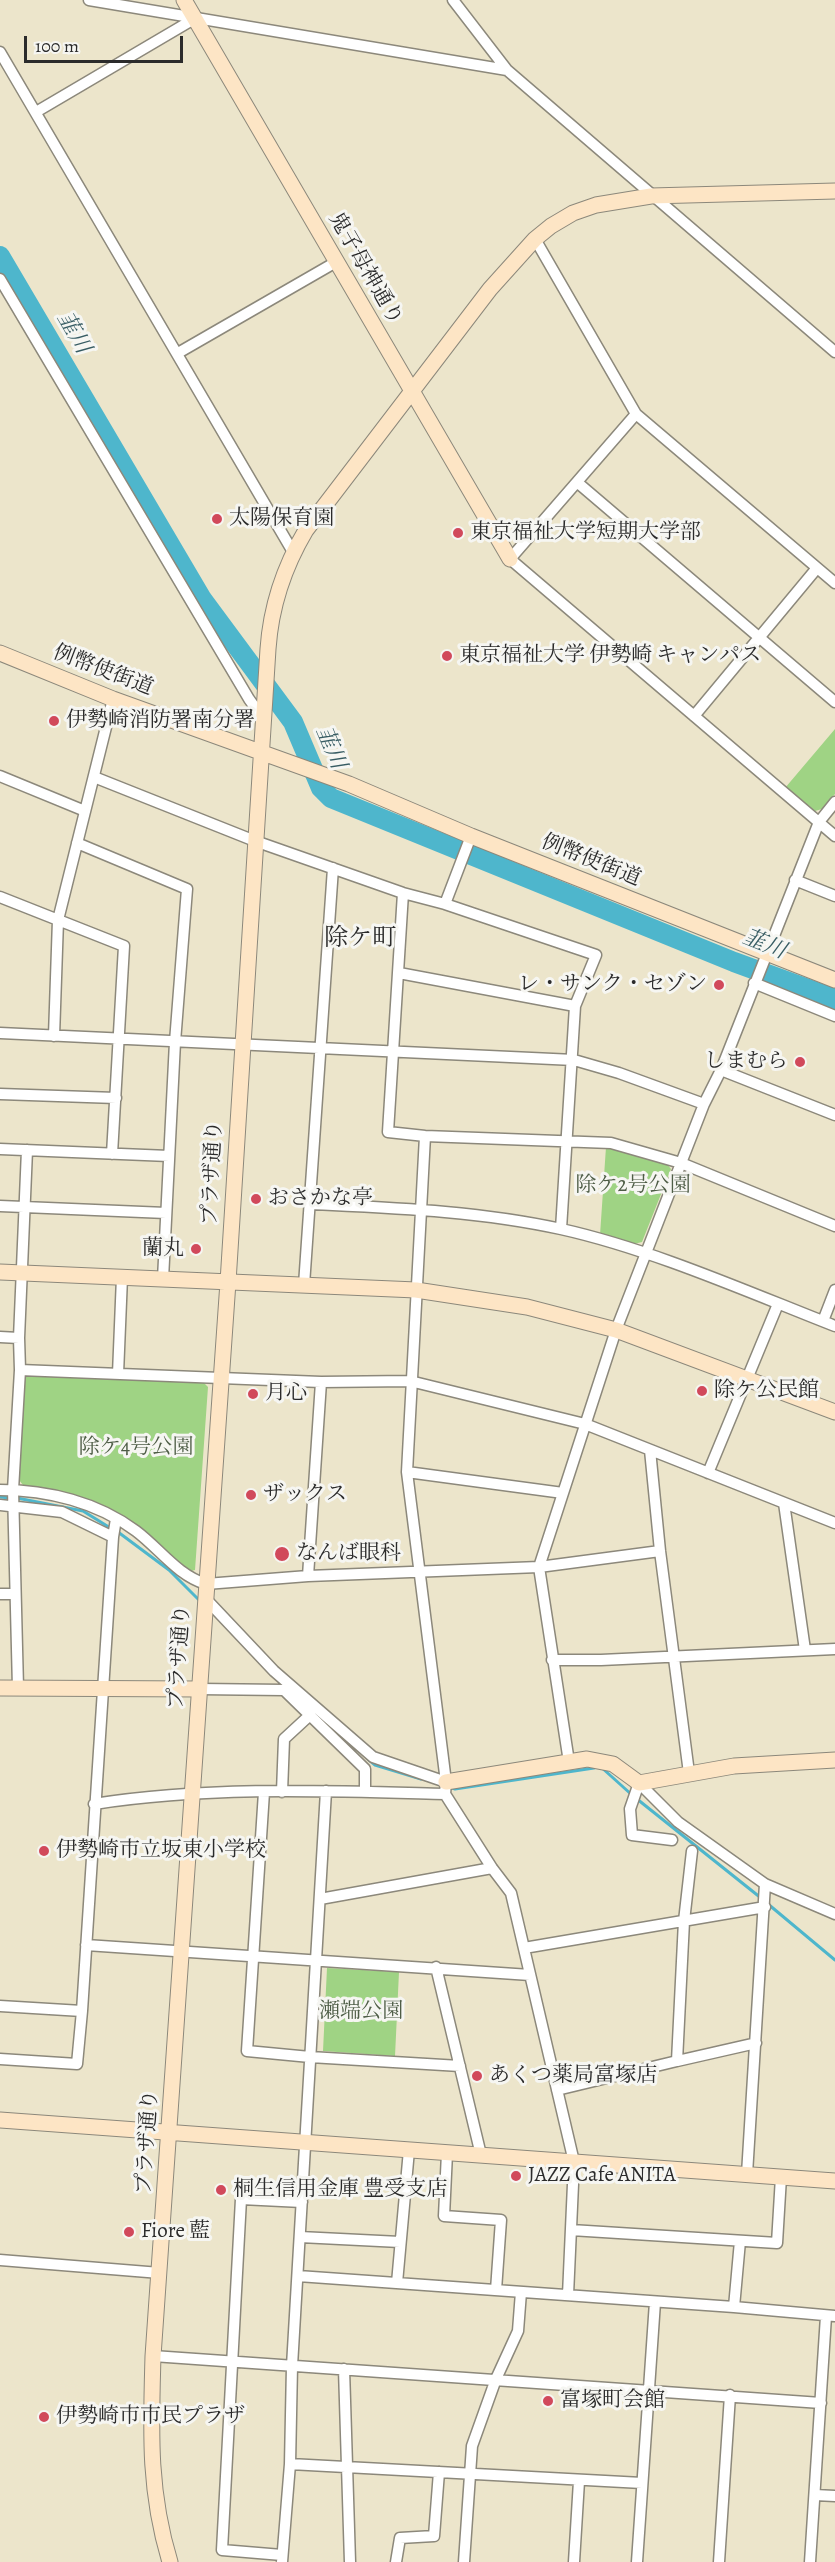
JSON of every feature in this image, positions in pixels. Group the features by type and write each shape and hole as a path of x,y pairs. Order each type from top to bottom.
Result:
{"street":[{"path":"89,0 507,70"},
{"name":"鬼子母神通り","path":"184,0 510,559"},
{"path":"453,0 507,70 835,352"},
{"path":"36,112 194,19"},
{"path":"0,52 293,552"},
{"name":"プラザ通り","path":"170,2562 151,2471 153,2356 228,1282 269,633 280,582 306,530 490,290 536,239 551,226 573,213 604,203 651,196 835,191"},
{"path":"536,239 636,414 835,583"},
{"path":"178,353 336,262"},
{"path":"0,279 243,689 264,720"},
{"path":"636,414 510,559 835,836"},
{"path":"578,483 835,702"},
{"path":"694,716 818,568"},
{"name":"例幣使街道","path":"0,653 113,699 334,778 471,836 835,980"},
{"path":"54,1036 58,920 113,699"},
{"path":"0,776 85,811"},
{"path":"94,777 255,841 403,893 445,904 596,955 575,1006 561,1229"},
{"path":"569,1762 539,1567 616,1330 645,1254 819,822 835,802"},
{"path":"445,904 471,836"},
{"path":"76,843 187,889 175,1042 164,1278"},
{"path":"304,1285 309,1209 312,1204 333,868"},
{"path":"795,880 835,896"},
{"path":"403,893 388,1132 425,1136 611,1143 681,1163 835,1226"},
{"path":"0,897 124,946 112,1154"},
{"path":"399,973 575,1006"},
{"path":"754,983 835,1016"},
{"path":"0,1033 573,1060 619,1073 704,1104"},
{"path":"720,1070 835,1115"},
{"path":"0,1094 116,1098"},
{"path":"425,1136 406,1472 417,1572 446,1788 492,1868 511,1893 574,2162 568,2295"},
{"path":"0,1149 169,1156"},
{"path":"18,1688 13,1490 20,1370 21,1273 27,1150"},
{"path":"312,1204 421,1209 561,1229 645,1254 835,1326"},
{"path":"0,1206 166,1213"},
{"path":"0,1272 416,1290 527,1307 616,1330 835,1412"},
{"path":"118,1374 122,1277"},
{"path":"823,1321 835,1290"},
{"path":"708,1473 778,1304"},
{"path":"0,1337 19,1338"},
{"path":"20,1370 321,1382 410,1381 585,1424 835,1523"},
{"path":"308,1576 321,1382"},
{"path":"650,1450 660,1551 689,1773"},
{"path":"406,1472 563,1493"},
{"path":"0,1490 64,1497 87,1503 135,1530 206,1591 274,1671 373,1757 446,1788"},
{"path":"784,1503 805,1650"},
{"path":"0,1505 14,1504 62,1512 112,1537"},
{"path":"0,2059 77,2064 112,1537 116,1520"},
{"path":"206,1591 308,1576 539,1567 660,1551"},
{"path":"0,1594 15,1594"},
{"path":"552,1660 835,1649"},
{"path":"0,1688 284,1690 365,1769 365,1792"},
{"path":"282,1792 284,1739 310,1715"},
{"path":"94,1804 143,1796 264,1792 365,1792 446,1788 586,1760 612,1764 639,1783 678,1822 765,1884 835,1914"},
{"path":"639,1783 734,1766 835,1760"},
{"path":"639,1783 630,1809 632,1835 672,1840"},
{"path":"302,2202 241,2199 222,2550 282,2558 290,2464 292,2366 298,2276 326,1791"},
{"path":"264,1792 247,2050 310,2057 460,2066"},
{"path":"677,2061 684,1921 692,1851"},
{"path":"320,1899 492,1868"},
{"path":"747,2174 765,1884"},
{"path":"524,1948 765,1907"},
{"path":"86,1945 530,1975"},
{"path":"436,1967 481,2155"},
{"path":"0,2006 82,2011"},
{"path":"557,2090 756,2043"},
{"path":"0,2120 835,2181"},
{"path":"397,2283 409,2150"},
{"path":"447,2153 444,2216 501,2220 496,2290"},
{"path":"571,2230 777,2243 781,2177"},
{"path":"300,2236 400,2242"},
{"path":"734,2307 740,2241"},
{"path":"0,2260 160,2273"},
{"path":"298,2276 830,2316 821,2403 810,2562"},
{"path":"464,2562 472,2446 496,2379 518,2331 521,2292"},
{"path":"637,2562 651,2389 655,2302"},
{"path":"153,2356 651,2389 821,2403"},
{"path":"344,2369 350,2562"},
{"path":"719,2562 730,2396"},
{"path":"290,2464 642,2483"},
{"path":"396,2562 400,2538 434,2536 439,2472"},
{"path":"574,2562 579,2481"},
{"path":"815,2495 835,2496"}],"green space":[{"path":"835,729 835,794 822,809 815,811 785,788"},
{"name":"除ケ2号公園","path":"606,1147 667,1164 671,1169 642,1242 634,1244 600,1235"},
{"name":"除ケ4号公園","path":"28,1375 204,1383 208,1387 195,1570 188,1572 117,1514 91,1500 23,1485 19,1480 25,1378"},
{"name":"瀬端公園","path":"327,1968 399,1972 395,2056 323,2051"}],"waterway":[{"name":"韮川","path":"0,256 202,599 293,722 321,788 331,798 734,962 835,999"},
{"path":"0,1497 10,1498"},
{"path":"17,1498 83,1511 112,1529"},
{"path":"118,1532 169,1570 200,1601"},
{"path":"327,1725 359,1751"},
{"path":"368,1759 375,1765 421,1779"},
{"path":"601,1767 632,1795"},
{"path":"450,1787 455,1789 594,1768"},
{"path":"637,1799 761,1898"},
{"path":"768,1904 835,1960"}],"place":[{"name":"太陽保育園","path":"217,519"},
{"name":"東京福祉大学短期大学部","path":"458,533"},
{"name":"東京福祉大学 伊勢崎 キャンパス","path":"447,656"},
{"name":"伊勢崎消防署南分署","path":"54,721"},
{"name":"レ・サンク・セゾン","path":"719,985"},
{"name":"しまむら","path":"800,1062"},
{"name":"おさかな亭","path":"256,1199"},
{"name":"蘭丸","path":"196,1249"},
{"name":"除ケ公民館","path":"702,1391"},
{"name":"月心","path":"253,1394"},
{"name":"ザックス","path":"251,1495"},
{"name":"なんば眼科","path":"282,1554"},
{"name":"伊勢崎市立坂東小学校","path":"44,1851"},
{"name":"あくつ薬局富塚店","path":"477,2076"},
{"name":"JAZZ Cafe ANITA","path":"516,2176"},
{"name":"桐生信用金庫 豊受支店","path":"221,2190"},
{"name":"Fiore 藍","path":"129,2232"},
{"name":"富塚町会館","path":"548,2401"},
{"name":"伊勢崎市市民プラザ","path":"44,2417"}],"district":[{"name":"除ケ町","path":"360,939"}]}
